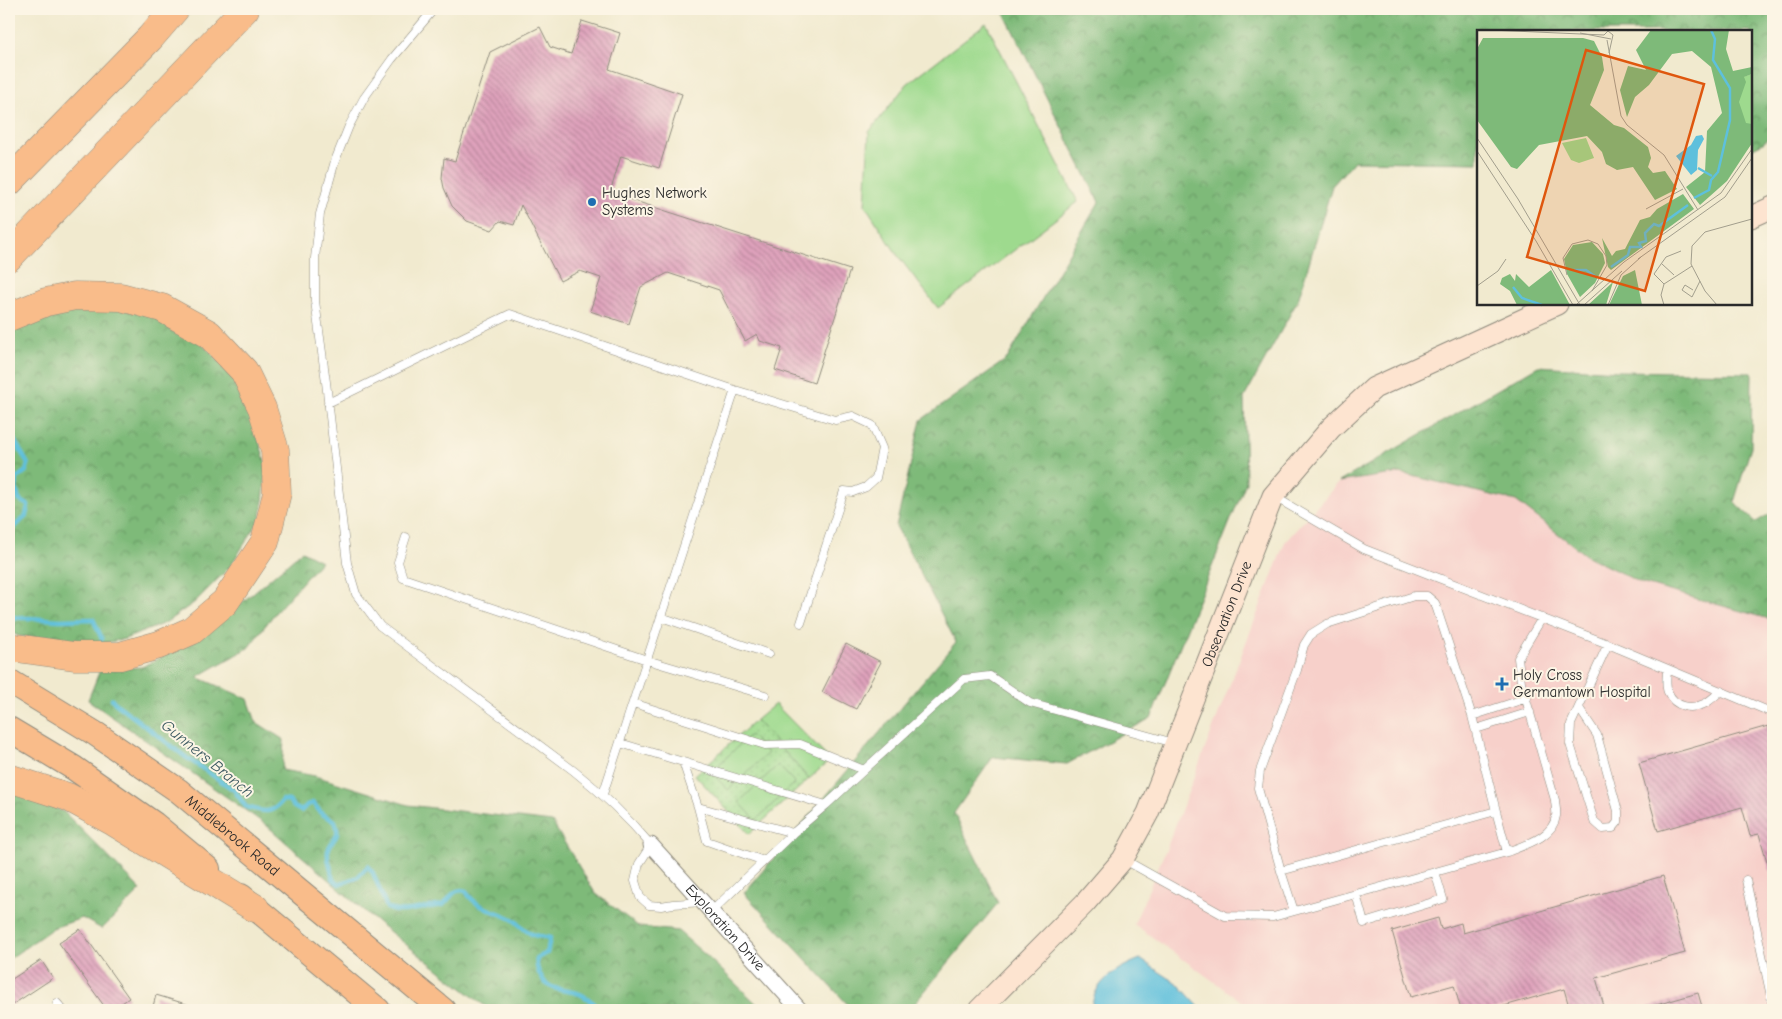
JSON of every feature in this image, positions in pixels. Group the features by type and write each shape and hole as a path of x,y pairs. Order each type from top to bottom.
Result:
{"highway":[{"path":"9,182 150,38 175,9"},
{"path":"9,257 245,9"},
{"path":"9,316 46,302 75,296 121,297 162,308 209,334 244,371 262,408 275,450 277,493 265,542 225,602 191,631 159,645 120,656 74,656 9,647"},
{"path":"9,778 68,797 114,822 255,908"}],"main road":[{"name":"Middlebrook Road","path":"9,681 96,734 179,791 443,1010"},
{"path":"9,729 74,768 154,824 378,1010"}],"street":[{"path":"1752,217 1773,207"},
{"name":"Observation Drive","path":"979,1010 1086,903 1123,859 1148,813 1273,496 1331,428 1374,388 1555,305"},
{"name":"Exploration Drive","path":"651,845 800,1010"}],"lane":[{"path":"434,9 392,59 364,98 349,126 335,161 320,214 315,258 315,301 347,563 356,594 380,626 603,794 651,845 639,864 635,881 640,897 649,905 673,904 707,907 764,861 793,833 826,806 964,679 990,676 1030,703 1176,743"},
{"path":"328,404 510,314 735,390 835,420 853,416 872,424 882,448 876,478 866,487 853,492 844,491 801,623"},
{"path":"603,794 735,390"},
{"path":"1273,496 1364,549 1608,644 1773,712"},
{"path":"406,536 398,562 402,578 647,660 765,695"},
{"path":"1294,911 1258,788 1260,771 1304,645 1311,634 1327,624 1414,596 1427,596 1435,603 1476,729 1507,852"},
{"path":"661,617 768,654"},
{"path":"1123,859 1225,916 1273,917 1507,852 1535,840 1550,830 1556,816 1555,800 1521,682 1518,658 1542,618"},
{"path":"1579,708 1597,735 1618,811 1618,822 1613,828 1603,829 1594,821 1570,744 1571,724 1608,644"},
{"path":"1667,669 1668,693 1677,704 1686,707 1696,707 1707,703 1722,691"},
{"path":"1472,716 1526,698"},
{"path":"633,703 765,745 800,744 864,770"},
{"path":"1476,729 1530,712"},
{"path":"620,743 826,806"},
{"path":"683,762 707,841 764,861"},
{"path":"698,807 793,833"},
{"path":"1281,871 1496,811"},
{"path":"1356,894 1364,923 1443,899 1435,872"},
{"path":"1746,880 1773,1006"},
{"path":"57,1003 63,1010"}],"shaded area":[{"name":"Holy Cross Germantown Hospital","path":"1400,473 1516,501 1587,556 1641,583 1773,620 1773,1010 1265,1010 1248,1006 1134,924 1167,847 1285,542 1339,482"}],"green space":[{"path":"1002,9 1773,9 1773,134 1763,143 1752,148 1752,30 1477,30 1477,163 1354,161 1332,186 1298,300 1244,398 1246,482 1151,718 1067,764 993,757 954,813 998,903 909,1010 853,1010 744,893 956,642 896,526 921,420 1007,359 1099,202"},
{"path":"986,23 1078,202 938,308 898,256 865,205 869,132 907,84"},
{"path":"70,305 142,310 199,340 236,380 247,402 267,467 261,518 229,568 195,602 165,623 125,639 93,645 18,636 9,631 9,326"},
{"path":"1538,366 1618,371 1752,373 1751,447 1734,502 1756,522 1773,512 1773,620 1641,583 1587,556 1516,501 1400,473 1339,482"},
{"path":"302,551 321,561 275,613 248,648 197,677 248,699 256,722 284,740 282,770 315,776 408,805 552,822 595,893 639,927 678,931 763,1010 490,1010 371,917 265,824 88,700 100,670 142,667 203,636"},
{"path":"775,704 830,760 809,779 756,720"},
{"path":"756,720 809,779 749,834 695,775"},
{"path":"750,735 768,753 728,790 711,772"},
{"path":"778,765 795,783 756,820 739,802"},
{"path":"9,791 23,794 64,812 141,890 102,929 82,918 53,928 9,959"}],"water":[{"path":"1140,959 1178,984 1202,1010 1091,1010 1095,993 1106,978 1117,970"}],"building":[{"name":"Hughes Network Systems","path":"582,21 620,33 609,69 682,94 659,168 621,156 610,193 850,270 814,383 775,370 782,348 760,341 757,334 745,341 719,290 668,273 641,287 629,324 590,311 601,278 580,271 560,281 521,205 514,225 500,221 492,230 467,221 452,206 442,178 444,158 455,161 490,52 540,27 550,47 571,54"},
{"path":"846,644 881,662 856,709 822,692"},
{"path":"1768,726 1773,744 1773,872 1770,872 1759,834 1750,836 1742,807 1658,831 1639,763"},
{"path":"1663,876 1685,953 1596,978 1605,1010 1570,1010 1564,989 1490,1010 1461,1010 1454,985 1411,997 1392,931 1438,918 1441,929 1461,923 1463,933"},
{"path":"80,929 129,998 112,1010 107,1010 59,943"},
{"path":"41,960 53,978 9,1007 9,981"},
{"path":"1698,993 1703,1010 1650,1010 1649,1007"},
{"path":"156,995 196,1007 195,1010 152,1010"}],"waterway":[{"name":"Gunners Branch","path":"9,431 28,464 26,471 17,478 16,488 19,500 28,505 26,516 9,532"},
{"name":"Gunners Branch","path":"9,617 60,620 93,619 102,639"},
{"name":"Gunners Branch","path":"112,699 187,758 234,790 246,807 266,811 275,808 283,800 289,801 301,811 307,805 313,803 322,814 335,821 337,827 337,835 329,846 328,855 332,878 339,884 358,877 368,866 373,873 387,908 396,911 443,905 456,892 466,891 475,902 512,919 531,934 550,938 547,953 537,958 539,973 543,979 551,987 580,994 603,1010"}],"place":[{"name":"Hughes Network Systems","path":"592,202"},
{"name":"Holy Cross Germantown Hospital","path":"1502,684"}]}
